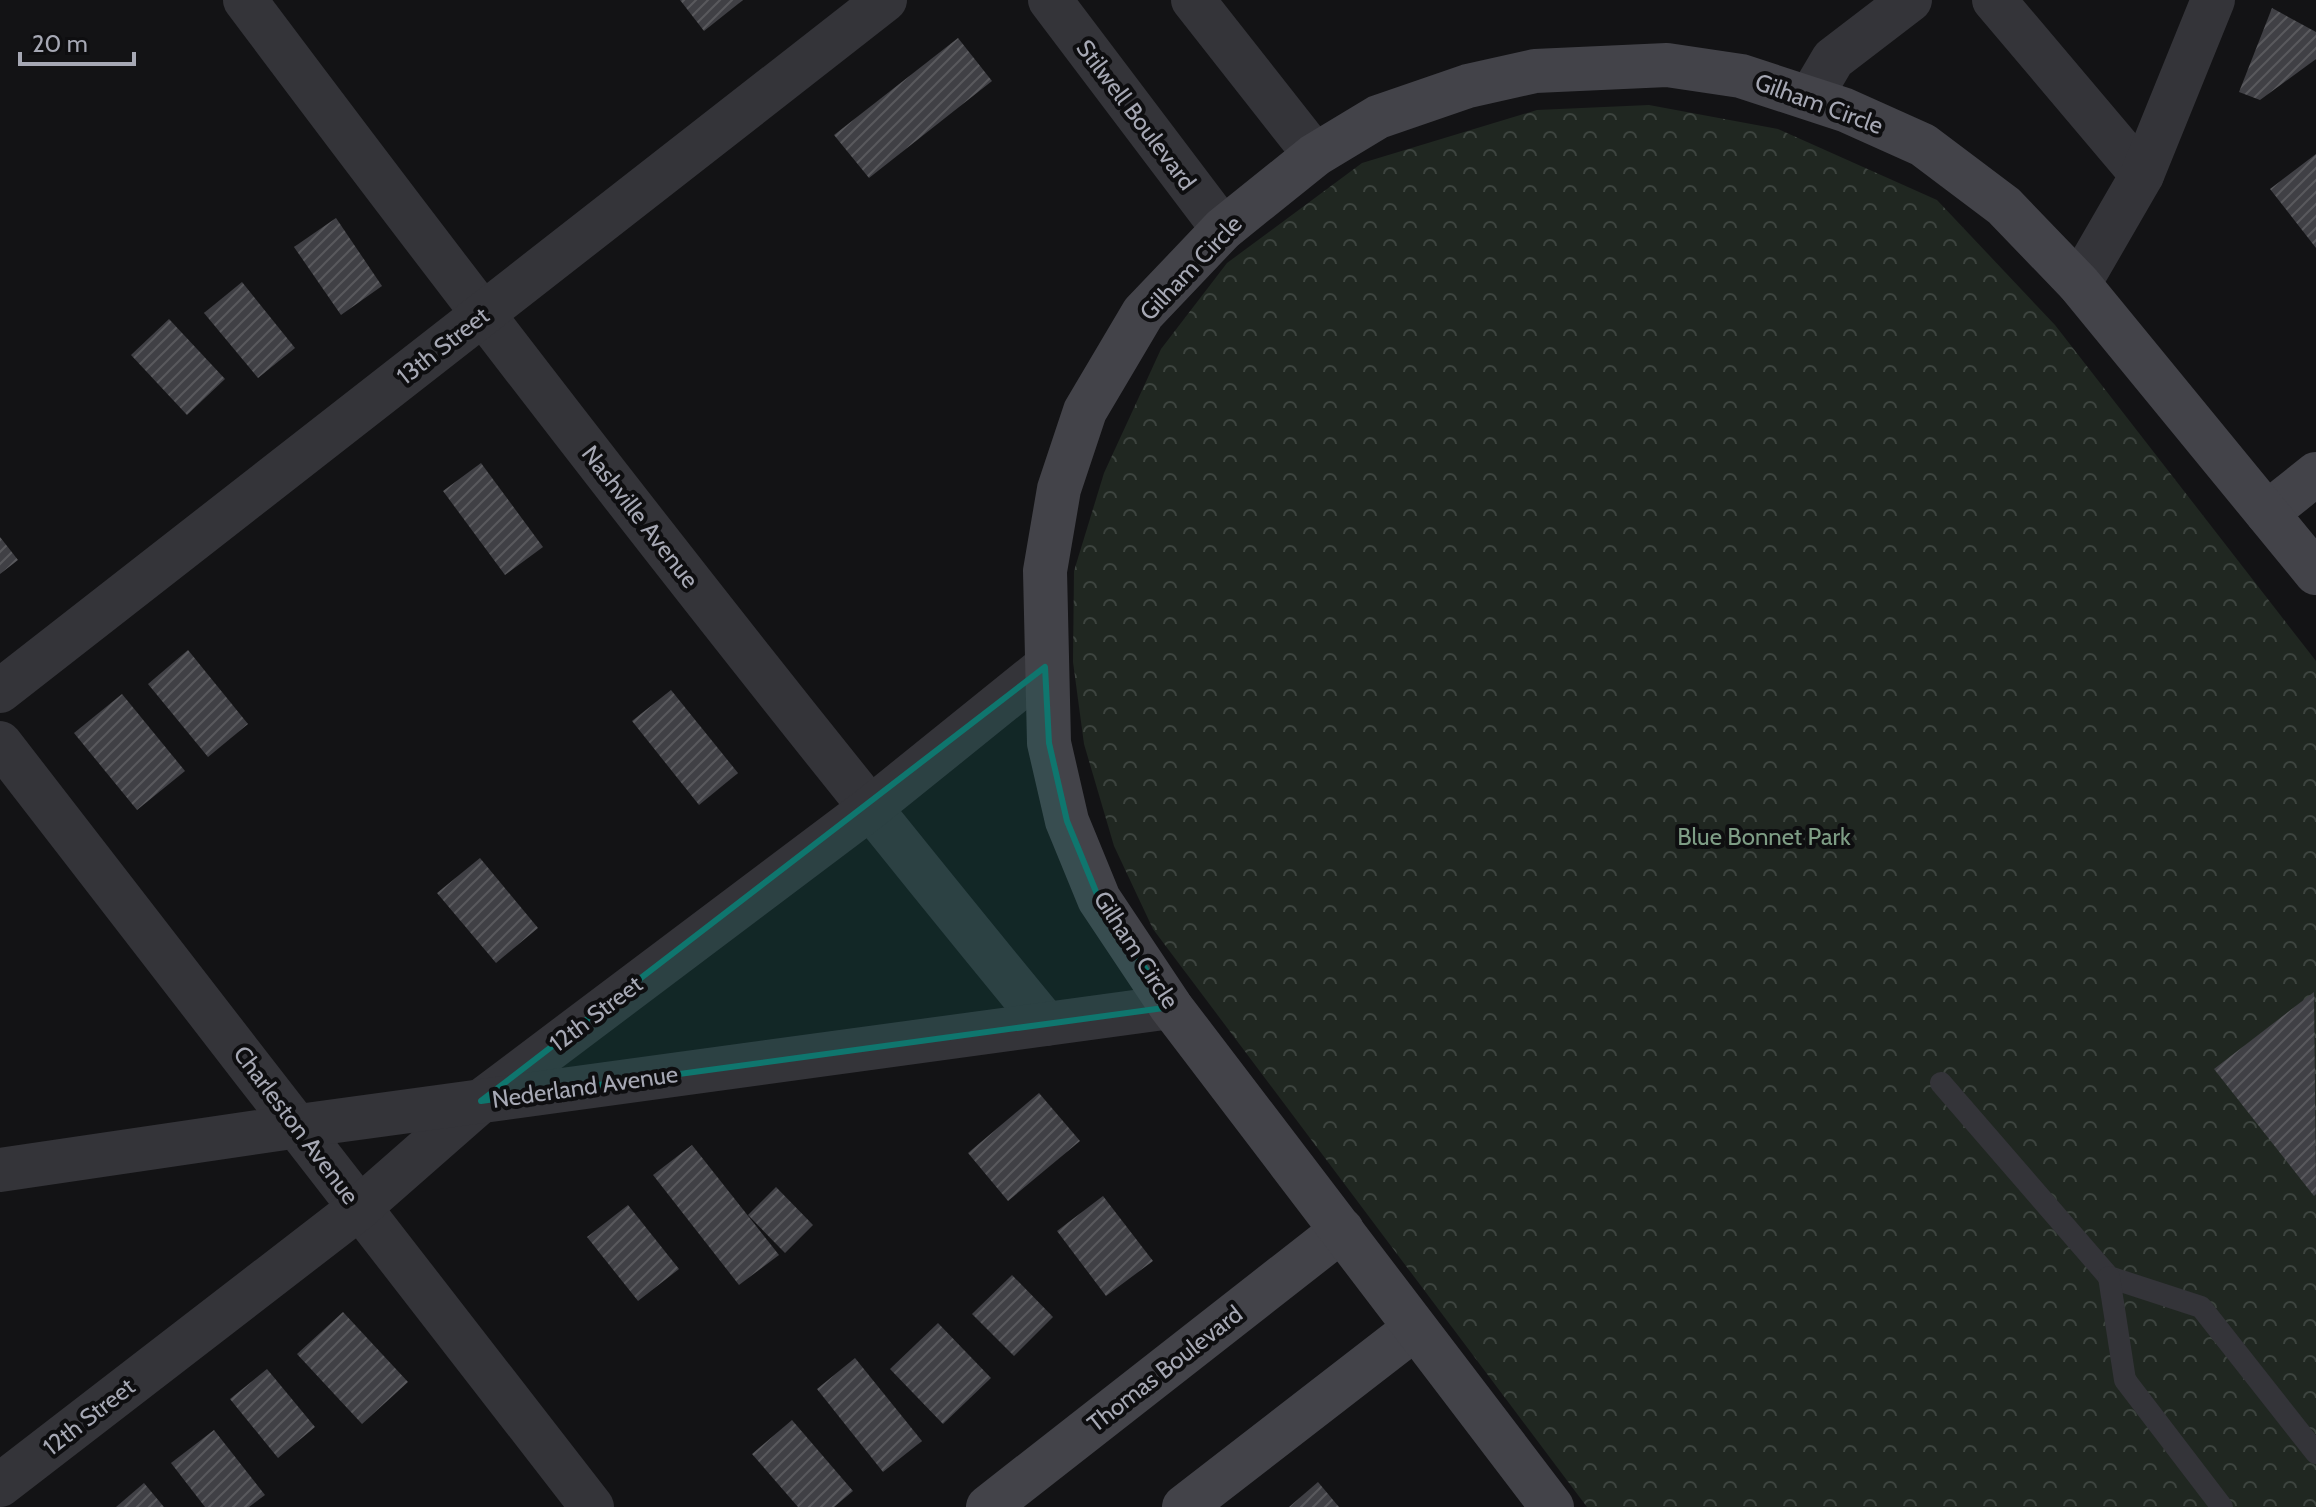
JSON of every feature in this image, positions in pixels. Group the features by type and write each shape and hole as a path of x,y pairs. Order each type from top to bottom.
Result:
{"main road":[{"name":"Gilham Circle","path":"1552,1507 1171,1007 1099,899 1067,821 1049,743 1045,571 1059,489 1085,411 1143,313 1223,229 1315,155 1378,117 1468,86 1535,71 1667,65 1741,76 1845,110 1923,145 2004,206 2079,284 2316,573"},
{"path":"2267,513 2316,474"},
{"name":"Thomas Boulevard","path":"988,1507 1342,1230"},
{"path":"1184,1507 1414,1329"}],"street":[{"name":"Nashville Avenue","path":"245,0 481,316 869,809 1046,1024"},
{"name":"13th Street","path":"0,691 885,0"},
{"name":"Stilwell Boulevard","path":"1050,0 1223,229"},
{"path":"1193,0 1315,155"},
{"path":"1810,98 1833,59 1910,0"},
{"path":"1994,0 2142,175"},
{"path":"2079,284 2142,175 2213,0"},
{"name":"12th Street","path":"0,1485 358,1209 481,1101 869,809 1045,667"},
{"name":"Charleston Avenue","path":"0,743 299,1126 358,1209 592,1507"},
{"name":"Nederland Avenue","path":"0,1170 1171,1007"}],"lane":[{"path":"1941,1083 2109,1277 2201,1307 2316,1453"},
{"path":"2109,1277 2125,1380 2222,1507"}],"highlighted area":[{"path":"1045,667 1049,743 1067,821 1099,899 1171,1007 481,1101"}],"green space":[{"name":"Blue Bonnet Park","path":"1649,105 1778,129 1937,200 2055,325 2316,661 2316,1507 1587,1507 1153,929 1114,846 1084,744 1073,662 1074,571 1104,473 1161,349 1227,263 1362,163 1537,110"}],"building":[{"path":"680,0 743,0 704,31"},
{"path":"2272,8 2316,32 2316,59 2260,100 2239,92"},
{"path":"958,38 992,81 869,178 834,135"},
{"path":"2316,154 2316,248 2270,189"},
{"path":"336,218 382,286 341,315 294,247"},
{"path":"242,282 295,348 258,378 204,313"},
{"path":"169,319 225,379 187,415 131,355"},
{"path":"481,463 543,547 505,575 443,491"},
{"path":"0,537 18,560 0,574"},
{"path":"188,650 248,724 208,757 148,684"},
{"path":"671,690 738,773 699,805 632,721"},
{"path":"122,694 185,771 137,810 74,733"},
{"path":"480,858 538,928 496,963 437,893"},
{"path":"2314,992 2316,1194 2314,1196 2214,1069"},
{"path":"1039,1093 1080,1141 1008,1201 968,1153"},
{"path":"692,1145 779,1255 739,1285 653,1175"},
{"path":"776,1187 813,1225 785,1253 748,1215"},
{"path":"1103,1196 1153,1261 1106,1296 1057,1231"},
{"path":"628,1205 679,1269 638,1301 587,1237"},
{"path":"1012,1275 1053,1317 1014,1356 972,1314"},
{"path":"343,1312 408,1382 362,1424 297,1354"},
{"path":"938,1323 991,1378 943,1424 890,1369"},
{"path":"855,1358 922,1441 883,1472 817,1389"},
{"path":"267,1369 315,1427 278,1458 230,1399"},
{"path":"792,1420 853,1491 834,1507 798,1507 752,1454"},
{"path":"214,1430 265,1495 249,1507 205,1507 171,1463"},
{"path":"1318,1482 1339,1507 1289,1507"},
{"path":"144,1483 164,1507 116,1507"}]}
